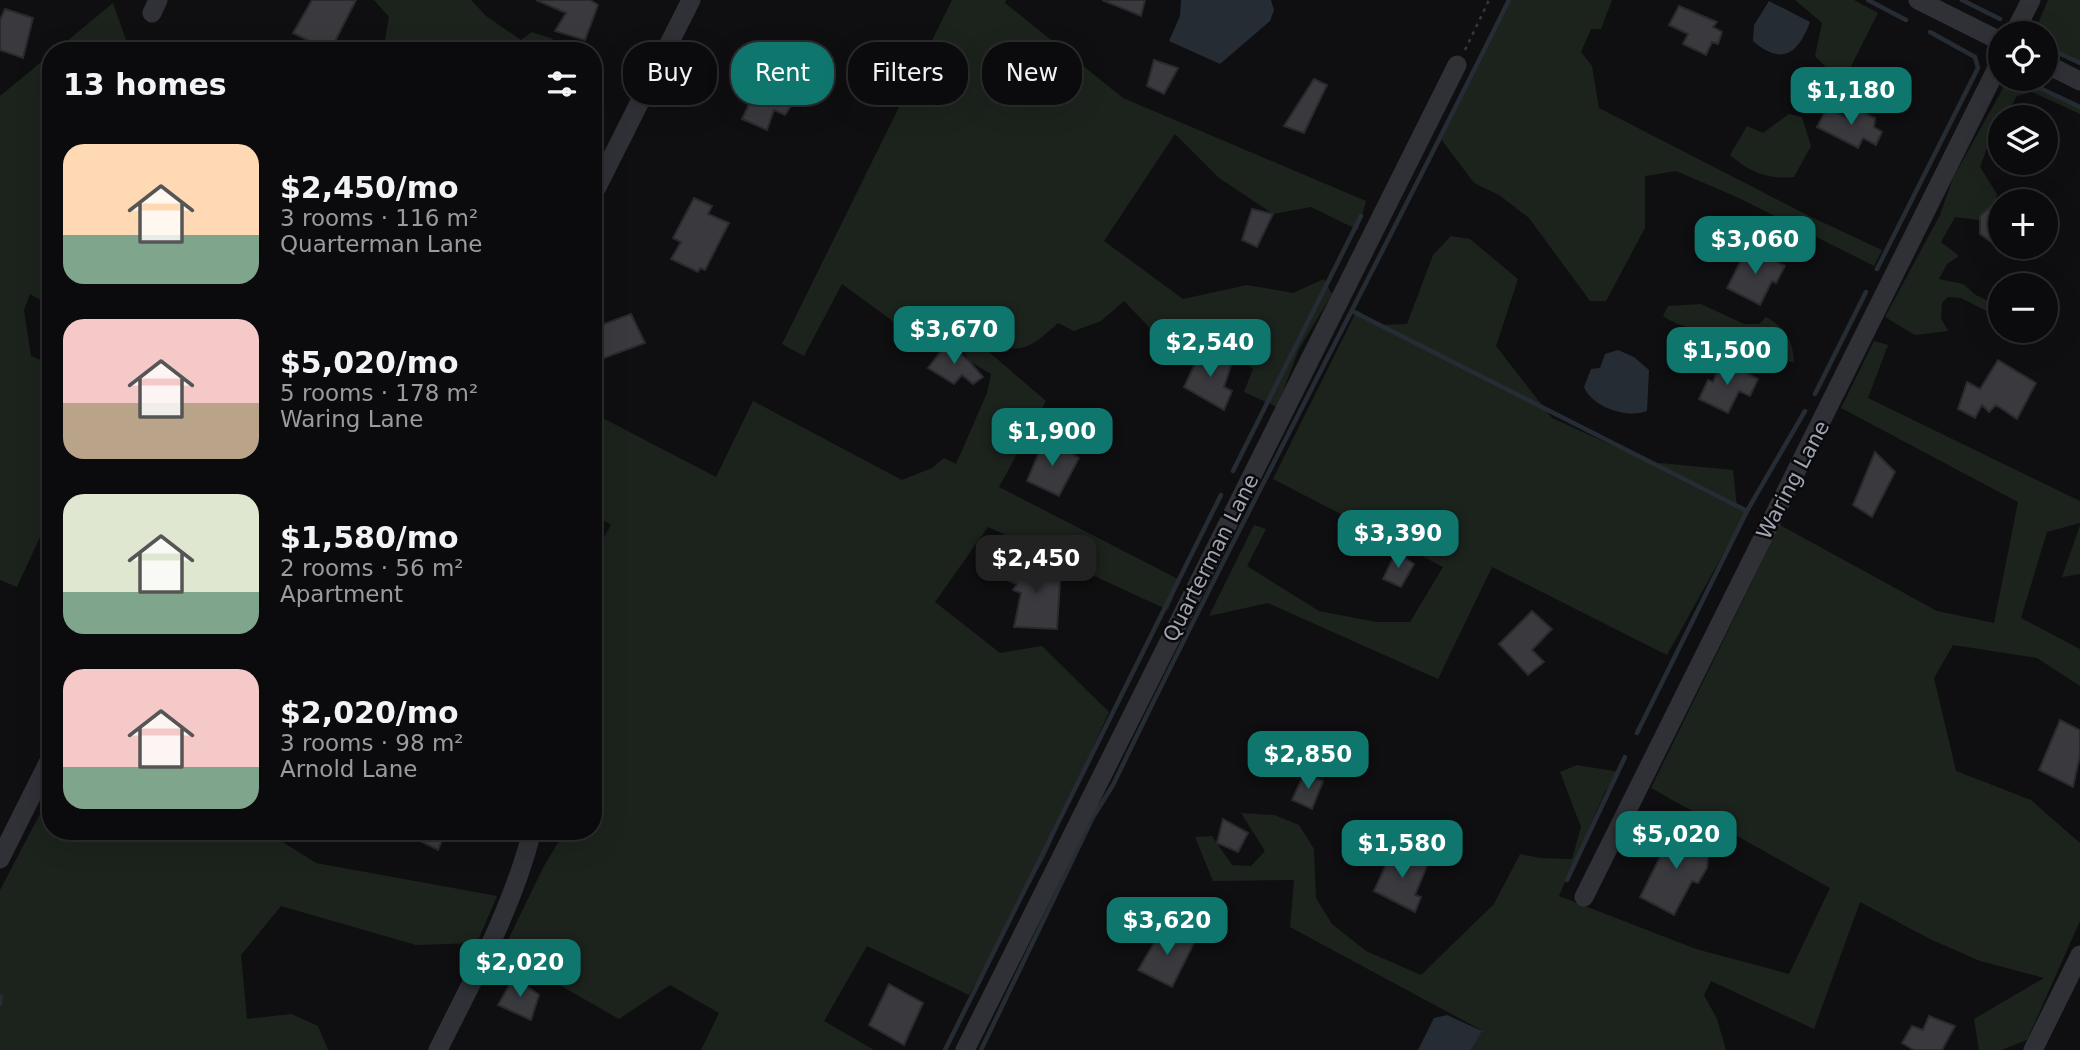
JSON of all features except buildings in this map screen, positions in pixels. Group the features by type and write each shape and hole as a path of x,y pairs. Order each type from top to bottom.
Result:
{"street":[{"path":"602,177 691,0"},
{"path":"1918,0 1988,35"},
{"path":"2020,21 2031,0"},
{"name":"Quarterman Lane","path":"965,1050 1457,65"},
{"path":"2058,70 2080,81"},
{"name":"Waring Lane","path":"1584,897 1988,86"},
{"path":"0,859 42,775"},
{"path":"438,1050 483,961 523,868 530,840"},
{"path":"2033,1050 2080,955"}],"path":[{"path":"1457,65 1489,0"}],"shaded area":[{"path":"374,0 471,0 486,16 521,40 532,32 553,39 551,42 385,42 389,17"},
{"path":"952,0 1006,0 1005,3 1053,42 982,42 982,105 1082,105 1082,65 1123,98 1366,201 1358,230 1311,207 1273,214 1219,178 1175,134 1104,241 1183,299 1247,285 1293,293 1324,279 1332,294 1299,349 1277,407 1244,392 1253,369 1228,353 1181,340 1162,355 1148,326 1124,301 1101,321 1074,331 1058,323 1031,345 1016,348 982,346 1046,401 999,487 1180,580 1168,610 988,527 935,602 1000,653 1042,646 1109,712 1045,857 969,995 867,946 824,1021 874,1050 701,1050 719,1013 670,985 619,1019 502,952 560,840 602,840 602,540 611,525 602,520 602,418 716,477 753,401 902,480 932,468 944,458 956,464 987,393 991,374 969,361 956,335 894,322 842,284 804,356 782,344 900,105 968,105 968,42 931,42"},
{"path":"1181,0 1271,0 1274,10 1270,21 1220,64 1169,41 1180,16"},
{"path":"1510,0 1612,0 1601,29 1591,29 1581,52 1592,66 1599,108 1809,216 1882,250 1874,266 1739,198 1676,171 1645,176 1645,228 1606,301 1590,301 1529,218 1499,195 1474,183 1441,139"},
{"path":"1795,0 1854,0 1878,13 1842,84 1815,56 1822,23"},
{"path":"2048,0 2080,0 2080,61 2058,52 2058,21 2039,21"},
{"path":"1769,1 1810,22 1800,42 1788,53 1772,53 1753,41 1754,25"},
{"path":"113,3 127,42 66,42"},
{"path":"42,61 42,301 30,294 24,310 31,356 42,360 42,533 17,587 0,580 0,96"},
{"path":"2001,91 2047,91 2080,107 2080,114 2032,92 2017,96 2012,105 1994,105"},
{"path":"1789,114 1802,117 1811,146 1794,177 1760,174 1730,155 1747,126 1763,133"},
{"path":"1988,115 1988,145 1980,167 1994,189 1988,189 1988,212 1978,220 1955,217 1941,242 1959,256 1947,264 1939,279 1963,284 1988,301 1988,312 1961,298 1948,297 1942,303 1941,318 1948,331 1915,335 1885,317 1940,215 1953,178"},
{"path":"1451,236 1470,239 1518,279 1496,346 1552,418 1649,462 1733,470 1737,507 1747,511 1667,655 1492,567 1438,679 1268,603 1209,616 1254,525 1266,529 1247,566 1319,611 1376,622 1410,622 1443,567 1273,479 1357,310 1380,325 1407,324 1433,255"},
{"path":"1701,304 1744,324 1759,324 1766,317 1773,321 1787,335 1794,362 1774,359 1739,341 1683,326 1663,316 1668,306"},
{"path":"1874,341 1888,345 1868,398 2080,501 2080,523 2047,532 2021,618 2080,649 2080,686 2037,658 1953,645 1934,678 1956,771 2031,800 2080,843 2080,921 2027,1040 2001,1050 1979,1050 1974,1019 2044,978 1980,961 1930,939 1860,902 1814,1029 1711,981 1704,995 1717,1019 1726,1050 1471,1050 1481,1030 1290,927 1294,880 1213,881 1195,837 1212,836 1232,865 1251,866 1265,851 1241,813 1274,815 1299,825 1314,849 1316,898 1332,924 1366,951 1421,975 1494,904 1520,854 1572,859 1581,827 1560,772 1577,765 1620,772 1605,792 1559,896 1696,949 1789,974 1830,888 1651,788 1780,525 1937,611 1994,623 2018,502 1841,408"},
{"path":"1618,350 1634,357 1649,370 1647,411 1630,413 1611,410 1594,400 1584,387 1591,369 1600,368 1605,354"},
{"path":"2080,525 2080,574 2062,577"},
{"path":"42,810 42,840 281,840 316,863 497,896 477,943 416,945 281,906 241,955 247,1019 291,1014 318,1026 328,1050 0,1050 0,890"},
{"path":"1447,1015 1482,1031 1471,1050 1418,1050 1434,1018"}],"waterway":[{"path":"981,1050 1093,817 1113,785 1210,588 1509,0"},
{"path":"1868,0 1906,20"},
{"path":"1962,0 2000,19"},
{"path":"1877,269 1978,68 1975,57 1930,32"},
{"path":"2058,53 2080,63"},
{"path":"2046,91 2080,107"},
{"path":"1233,471 1361,216"},
{"path":"1815,394 1866,292"},
{"path":"1352,311 1747,511"},
{"path":"1637,733 1747,511 1805,411"},
{"path":"945,1050 1221,495"},
{"path":"1567,880 1625,757"},
{"path":"0,1004 1,997"}]}
